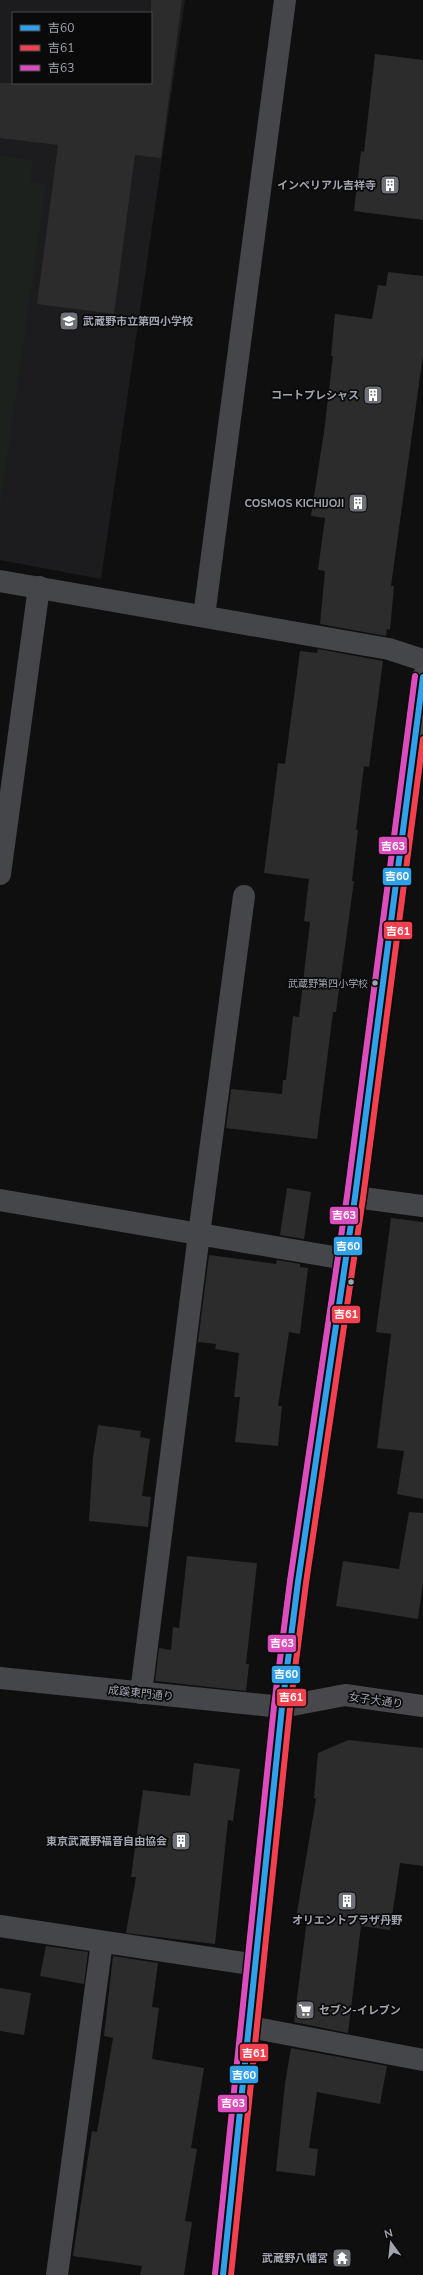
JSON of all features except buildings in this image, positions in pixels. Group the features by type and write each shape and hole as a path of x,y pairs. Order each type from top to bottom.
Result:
{"main road":[{"path":"223,2275 257,1965 282,1707 298,1582 354,1197 423,677"},
{"name":"女子大通り","path":"282,1707 345,1695 423,1706"}],"street":[{"path":"204,616 285,0"},
{"path":"0,580 389,649 423,660"},
{"path":"0,874 39,586"},
{"path":"141,1693 199,1234 244,896"},
{"path":"354,1197 423,1206"},
{"path":"0,1200 344,1259"},
{"name":"成蹊東門通り","path":"0,1678 282,1707"},
{"path":"0,1926 257,1965"},
{"path":"57,2275 102,1942"},
{"path":"250,2027 423,2060"}],"shaded area":[{"name":"武蔵野市立第四小学校","path":"0,0 185,0 101,579 0,560"},
{"path":"0,155 33,161 30,181 46,185 0,506"}],"transit line":[{"name":"吉63","path":"215,2274 274,1706 290,1581 347,1196 415,676"},
{"name":"吉60","path":"223,2275 282,1707 298,1582 355,1197 423,677"},
{"name":"吉61","path":"231,2275 290,1708 306,1583 363,1198 423,739"}],"place":[{"name":"インペリアル吉祥寺","path":"390,185"},
{"name":"武蔵野市立第四小学校","path":"69,321"},
{"name":"コートプレシャス","path":"373,395"},
{"name":"COSMOS KICHIJOJI","path":"358,503"},
{"name":"武蔵野第四小学校","path":"375,983"},
{"name":"東京武蔵野福音自由協会","path":"181,1841"},
{"name":"オリエントプラザ丹野","path":"347,1901"},
{"name":"セブン-イレブン","path":"305,2010"},
{"name":"武蔵野八幡宮","path":"342,2258"}]}
